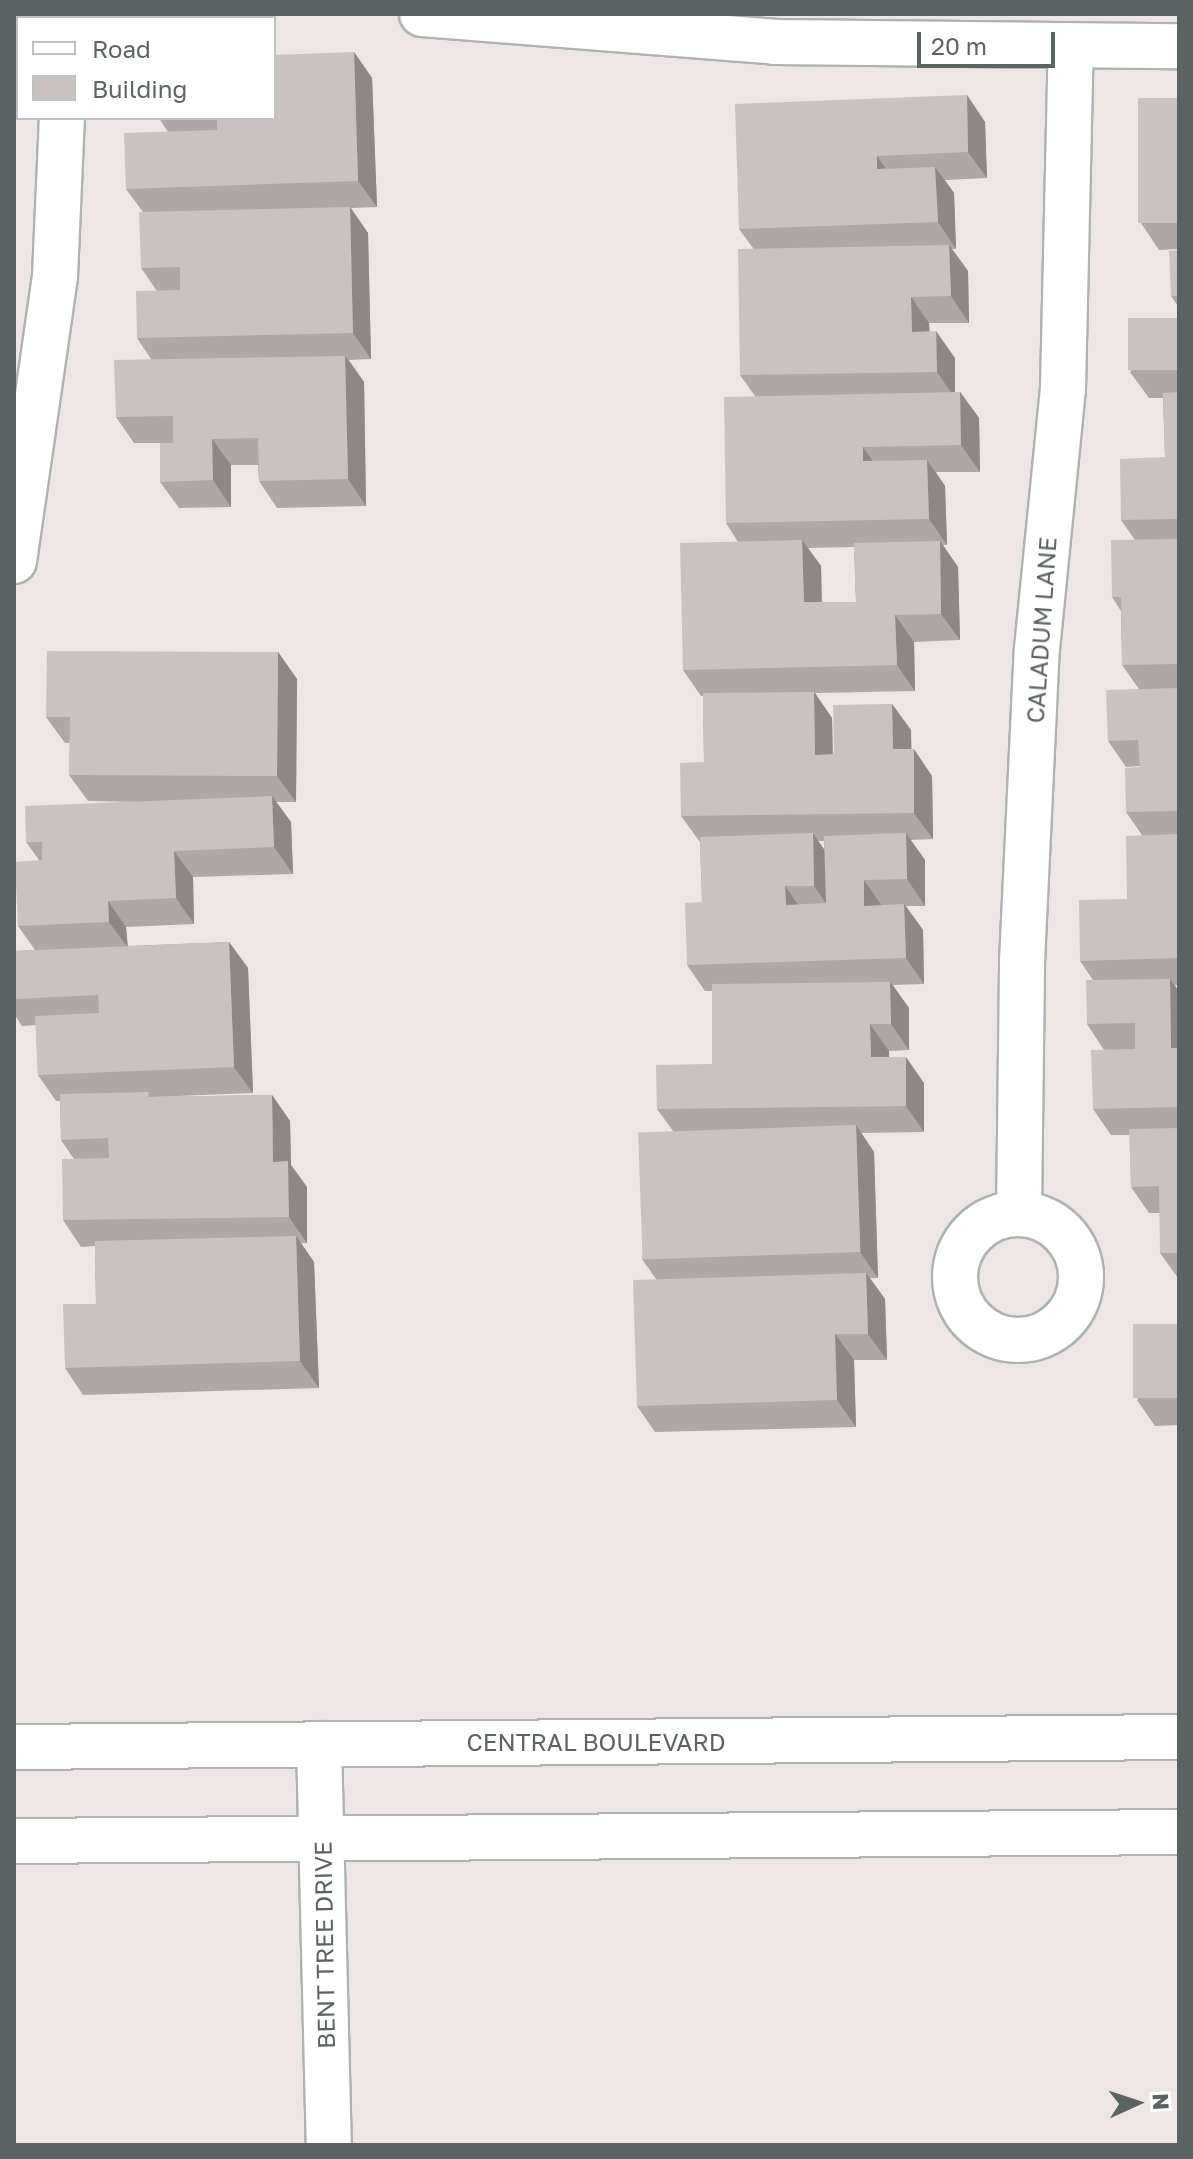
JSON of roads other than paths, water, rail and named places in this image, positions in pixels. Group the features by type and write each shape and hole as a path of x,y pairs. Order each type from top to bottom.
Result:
{"street":[{"path":"422,14 628,21 774,42 1071,48 1179,46"},
{"name":"CALADUM LANE","path":"1019,1213 1022,962 1037,649 1063,388 1071,48"},
{"path":"14,561 55,276 62,120"},
{"name":"CENTRAL BOULEVARD","path":"14,1747 1179,1737"},
{"name":"BENT TREE DRIVE","path":"319,1744 329,2145"},
{"path":"14,1841 1179,1832"}]}
